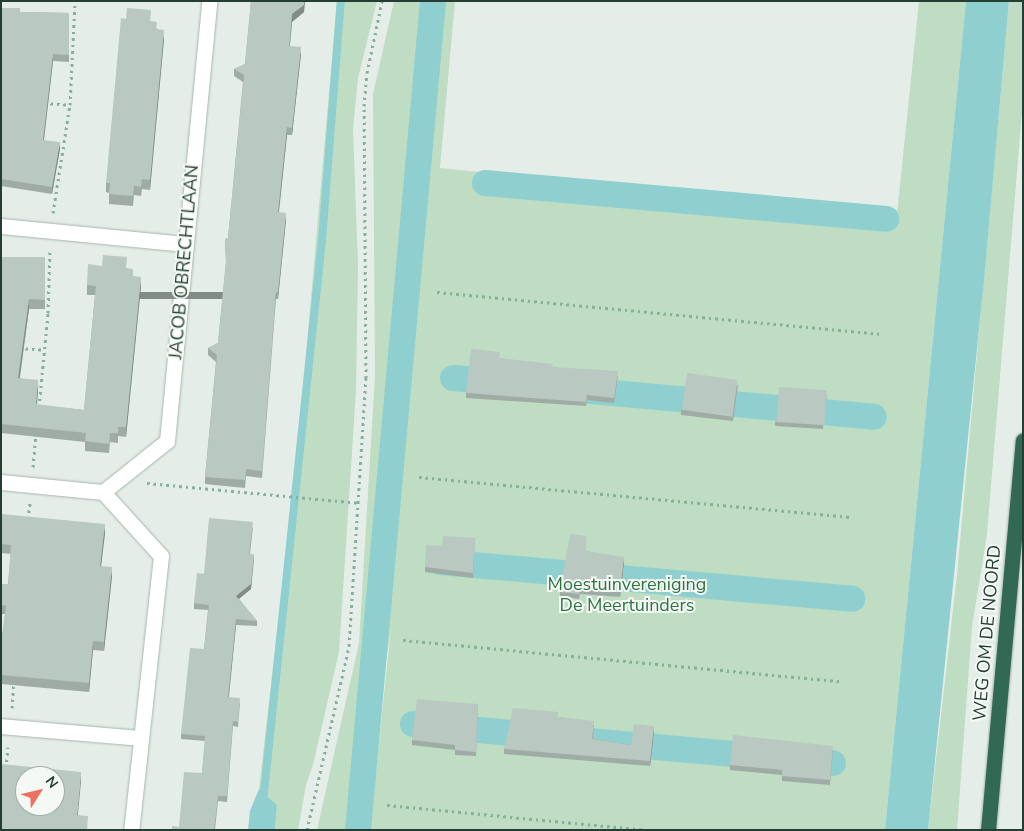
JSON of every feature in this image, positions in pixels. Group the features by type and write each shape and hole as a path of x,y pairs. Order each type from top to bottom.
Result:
{"highway":[{"name":"WEG OM DE NOORD","path":"988,830 1023,440"}],"street":[{"name":"JACOB OBRECHTLAAN","path":"103,492 168,441 208,1"},
{"path":"1,226 185,244"},
{"path":"1,482 103,492 161,556 130,830"},
{"path":"6,726 140,738"}],"path":[{"path":"38,417 44,350 50,230 70,105 75,1"},
{"path":"307,830 348,646 366,378 364,106 367,74 382,1"},
{"path":"40,103 70,105"},
{"path":"437,292 880,334"},
{"path":"10,347 44,350"},
{"path":"28,524 37,427"},
{"path":"128,473 141,482 307,500 358,503"},
{"path":"419,477 852,517"},
{"path":"402,640 840,681"},
{"path":"5,776 6,726 14,678"},
{"path":"386,805 648,830"}],"green space":[{"path":"337,1 377,1 358,78 353,129 358,266 356,390 339,652 313,765 306,785 298,830 275,830 277,805 259,789 298,447"},
{"name":"Moestuinvereniging De Meertuinders","path":"394,1 455,1 440,168 897,214 919,1 966,1 885,830 370,830 391,627 362,830 317,830 359,643 375,376 373,94"},
{"path":"1009,1 1023,1 1023,99 987,534 972,627 957,830 928,830 957,575"}],"water":[{"path":"966,1 1009,1 984,280 928,830 885,830"},
{"path":"259,789 277,805 275,830 248,830 250,811"}],"building":[{"path":"251,1 304,1 304,5 292,14 289,46 301,47 292,128 287,127 278,212 286,213 278,292 276,292 262,471 246,469 245,480 205,477 217,355 208,348 218,343 226,260 225,239 228,238 244,75 234,69 245,64"},
{"path":"1,8 20,8 20,12 69,13 69,55 53,54 43,140 60,142 52,187 1,179"},
{"path":"127,8 151,10 150,21 157,22 156,29 164,30 150,180 142,179 141,187 134,186 133,196 109,194 110,183 106,183 121,18 126,19"},
{"path":"103,255 127,257 126,268 133,269 133,276 141,277 126,427 118,427 118,433 110,433 109,444 85,441 86,433 1,424 1,257 45,257 45,300 29,299 18,378 38,380 36,404 84,410 96,286 87,285 88,264 102,266"},
{"path":"471,349 500,352 499,358 553,364 552,367 618,371 614,398 587,395 586,402 466,393"},
{"path":"687,373 738,380 732,417 682,410"},
{"path":"779,387 827,390 824,425 777,422"},
{"path":"1,514 105,524 100,566 112,567 104,642 93,641 89,683 1,675 1,646 6,606 1,605 1,584 8,584 11,545 1,544"},
{"path":"209,518 253,522 249,554 254,554 251,584 236,596 257,621 236,619 228,697 240,698 238,722 233,721 227,796 218,796 214,830 172,830 172,826 179,827 184,772 202,773 205,736 181,734 190,648 204,649 209,605 194,603 197,573 204,574"},
{"path":"570,534 586,536 586,551 624,557 620,592 580,589 579,594 560,592"},
{"path":"443,536 475,538 473,573 425,567 426,545 442,546"},
{"path":"417,699 478,704 476,752 455,750 455,745 412,740"},
{"path":"513,708 558,712 558,717 594,721 592,739 631,745 634,724 654,726 650,761 504,749"},
{"path":"733,735 833,746 830,780 782,776 782,770 730,765"},
{"path":"1,764 21,766 15,766 15,816 65,816 65,770 81,772 77,815 88,816 87,830 1,830"}],"waterway":[{"path":"263,802 322,240 341,1"},
{"path":"358,830 433,1"},
{"path":"485,183 886,219"},
{"path":"453,378 502,382"},
{"path":"580,390 874,417"},
{"path":"440,562 852,599"},
{"path":"413,724 544,736"},
{"path":"590,741 833,763"}]}
